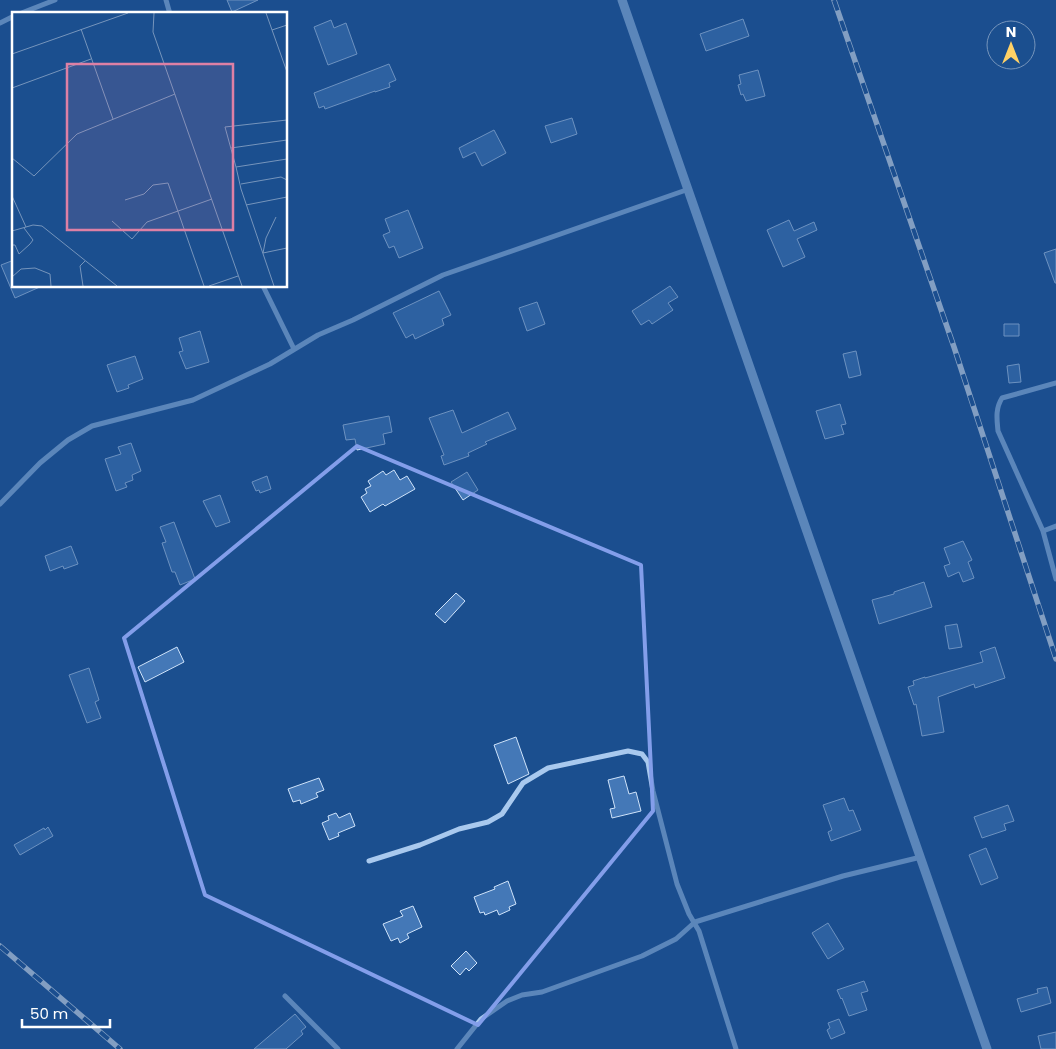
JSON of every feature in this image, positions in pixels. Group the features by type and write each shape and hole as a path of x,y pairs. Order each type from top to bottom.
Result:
{"street":[{"path":"24,12 55,0"},
{"path":"622,0 987,1049"},
{"path":"0,23 12,17"},
{"path":"0,504 40,464 68,440 92,426 193,400 270,364 318,335 353,320 443,275 688,190"},
{"path":"264,288 294,349"},
{"path":"1056,383 1002,398 998,404 997,414 998,432 1043,531 1056,579"},
{"path":"1043,531 1056,526"},
{"path":"369,861 420,845 459,829 488,822 502,814 523,783 548,768 628,751 642,754 648,762 653,791 677,884 689,914 695,922 716,982 736,1049"},
{"path":"457,1049 481,1019 507,1001 522,995 542,992 642,956 676,939 695,922 843,876 921,856"},
{"path":"285,996 338,1049"}],"highlighted area":[{"path":"357,446 641,565 653,811 478,1025 205,895 124,638"}],"building":[{"path":"227,0 258,0 232,12"},
{"path":"743,19 749,36 706,51 700,34"},
{"path":"331,20 334,28 346,23 357,54 328,65 314,27"},
{"path":"389,64 396,80 389,83 390,87 325,109 324,106 319,108 314,93"},
{"path":"758,70 765,96 746,101 743,94 741,95 738,85 741,84 739,75"},
{"path":"572,118 577,134 551,143 545,126"},
{"path":"494,130 506,153 482,166 475,152 463,158 459,148"},
{"path":"408,210 423,248 399,258 394,246 389,248 383,235 390,232 385,219"},
{"path":"789,220 794,231 814,222 817,230 797,239 805,257 783,267 767,230"},
{"path":"1056,249 1056,283 1055,283 1044,253"},
{"path":"12,261 12,288 38,288 15,298 1,265"},
{"path":"670,286 678,297 668,303 673,310 652,324 649,320 641,325 632,311"},
{"path":"439,291 451,315 442,319 444,325 415,339 413,334 406,338 393,313"},
{"path":"537,302 545,324 527,331 519,308"},
{"path":"1004,324 1019,324 1019,336 1004,336"},
{"path":"200,331 209,362 186,369 179,352 183,351 179,338"},
{"path":"856,351 861,375 849,378 843,354"},
{"path":"135,356 143,379 128,385 129,388 117,392 107,365"},
{"path":"1019,364 1021,382 1009,383 1007,366"},
{"path":"840,404 846,424 841,425 844,434 825,439 816,411"},
{"path":"453,410 462,433 508,412 516,429 485,442 487,444 468,453 469,456 444,465 441,456 444,455 429,418"},
{"path":"389,416 392,432 383,434 385,444 357,450 355,439 346,440 343,425"},
{"path":"131,443 141,471 132,475 133,480 125,483 127,487 116,491 105,459 121,454 118,447"},
{"path":"394,470 400,480 407,476 415,489 370,512 361,497 367,493 365,489 371,486 368,481 383,471 386,475"},
{"path":"467,472 478,490 463,500 451,482"},
{"path":"267,476 271,489 260,493 259,490 256,491 252,482"},
{"path":"220,495 230,522 216,527 203,501"},
{"path":"174,522 195,579 180,585 175,572 172,572 162,543 166,542 160,527"},
{"path":"963,541 972,560 968,562 974,578 963,582 959,572 948,577 944,566 950,564 944,548"},
{"path":"71,546 78,564 64,569 63,566 50,571 45,556"},
{"path":"924,582 932,607 879,624 872,600 894,594 894,592"},
{"path":"456,593 465,601 445,623 435,614"},
{"path":"957,624 962,647 949,649 945,626"},
{"path":"177,647 184,662 145,682 138,667"},
{"path":"995,647 1005,678 975,688 974,684 938,697 944,732 922,736 916,704 914,705 908,687 914,685 913,681 925,677 983,662 980,652"},
{"path":"89,668 99,700 95,702 101,718 87,723 69,675"},
{"path":"516,737 529,774 508,784 494,745"},
{"path":"624,776 629,794 636,792 641,811 612,818 610,809 615,808 608,780"},
{"path":"319,778 324,790 316,793 318,797 301,804 300,800 293,802 288,789"},
{"path":"844,798 849,811 853,810 861,830 831,841 828,832 832,830 823,805"},
{"path":"1008,805 1014,821 1004,824 1006,830 982,838 974,817"},
{"path":"336,813 339,818 350,813 355,826 338,833 339,836 329,840 322,823 329,820 328,816"},
{"path":"48,827 53,836 20,855 14,845"},
{"path":"986,848 998,878 981,885 969,855"},
{"path":"508,881 516,904 509,907 510,910 499,915 497,910 485,915 484,912 480,913 474,897 495,889 494,887"},
{"path":"413,906 422,927 407,934 409,938 400,943 398,938 391,941 383,924 403,916 400,911"},
{"path":"828,923 844,949 828,959 812,933"},
{"path":"466,951 477,963 469,971 466,968 460,975 451,966"},
{"path":"864,981 868,991 861,993 867,1010 849,1016 837,990"},
{"path":"1047,987 1051,1003 1021,1012 1017,999 1038,993 1037,989"},
{"path":"295,1014 306,1027 301,1031 303,1034 286,1049 254,1049"},
{"path":"839,1019 845,1033 831,1039 827,1030 830,1028 828,1023"},
{"path":"1056,1032 1056,1049 1041,1049 1038,1036"}],"railway":[{"path":"834,0 954,347 1056,659"},
{"path":"0,946 120,1049"}]}
